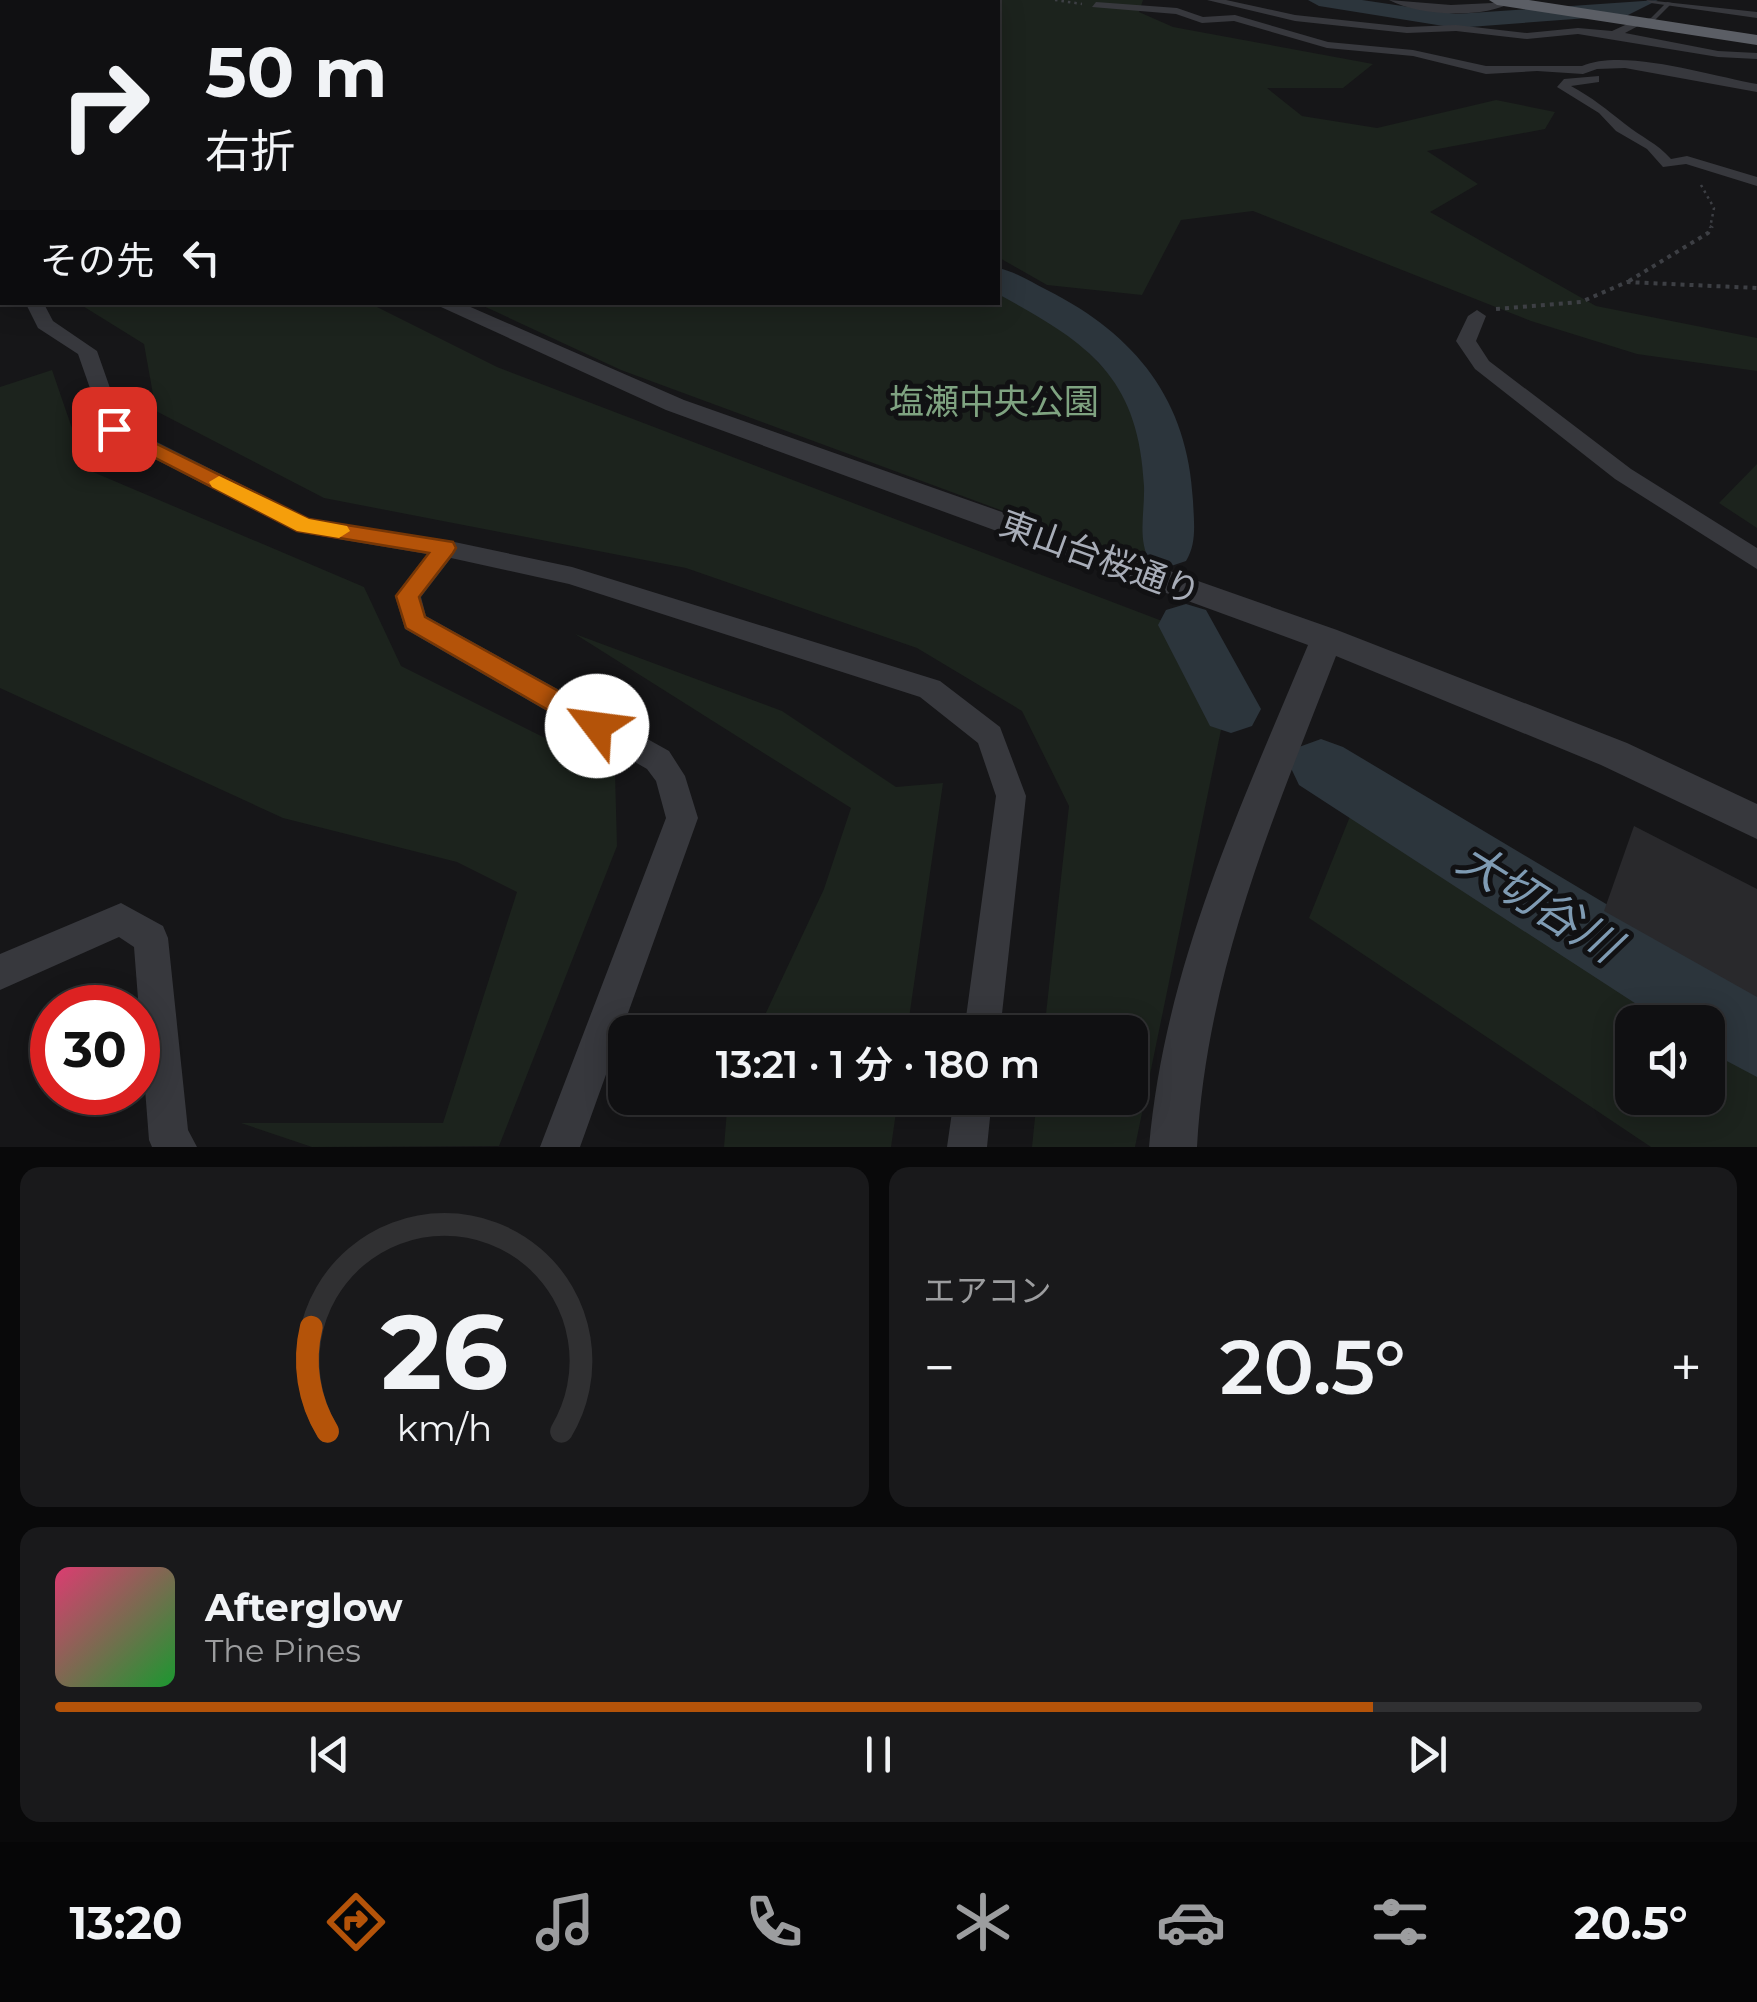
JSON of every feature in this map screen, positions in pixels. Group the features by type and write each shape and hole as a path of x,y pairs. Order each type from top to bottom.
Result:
{"highway":[{"path":"1502,1 1592,17 1632,31 1757,40"}],"street":[{"path":"1212,0 1260,12 1408,30 1456,28 1527,36 1632,31 1718,54 1757,56"},
{"path":"1394,0 1416,5 1468,6 1502,1"},
{"path":"1652,0 1757,16"},
{"path":"1096,5 1177,11 1202,20 1260,12"},
{"path":"1217,18 1255,22 1327,45 1438,58 1486,70 1583,70 1597,55"},
{"path":"1408,30 1428,42 1438,58"},
{"path":"1597,55 1602,78 1568,82 1496,42 1555,36 1622,42 1632,31"},
{"path":"1542,38 1624,64 1757,88"},
{"path":"1568,82 1562,87 1594,103 1621,128 1652,146 1662,161 1674,165 1687,160 1757,182"},
{"path":"36,305 46,324 88,351 114,429 304,526 445,548 572,576 930,689 990,736 1011,796 984,1015"},
{"name":"東山台桜通り","path":"447,305 675,404 1326,639 1614,754 1757,822"},
{"path":"1477,316 1466,341 1482,365 1623,474 1757,560"},
{"path":"445,548 408,596 414,622 658,760 670,776 682,818 560,1147"},
{"path":"1173,1147 1192,1006 1222,907 1326,639"},
{"path":"0,972 121,919 151,938 169,1140 176,1147"},
{"path":"967,1147 972,1115"}],"lane":[{"path":"1632,31 1671,2"}],"path":[{"path":"1055,0 1096,5"},
{"path":"1477,316 1506,306 1581,302 1627,282 1708,232 1716,220 1716,204 1674,165"},
{"path":"1627,282 1757,288"}],"green space":[{"path":"1000,0 1143,0 1139,12 1173,27 1373,64 1343,88 1267,88 1302,116 1377,128 1496,100 1555,112 1545,129 1427,151 1478,184 1430,212 1596,306 1757,338 1757,371 1637,354 1531,321 1253,211 1181,220 1142,295 1047,285 1000,258"},
{"name":"塩瀬中央公園","path":"1000,291 1060,323 1127,392 1157,486 1144,563 621,370 481,305 1000,305"},
{"path":"81,305 373,305 497,367 1170,624 1222,725 1148,1084 1148,1015 1046,1015 1069,806 1022,711 917,648 686,568 324,498 156,411 144,344"},
{"path":"52,370 86,469 364,587 401,666 615,773 617,846 499,1146 312,1147 241,1123 443,1123 517,892 457,862 283,818 0,688 0,387"},
{"path":"1757,464 1757,528 1719,503"},
{"path":"575,634 782,711 896,787 943,783 909,1015 765,1015 824,889 851,808"},
{"path":"1351,814 1666,1005 1615,1005 1615,1115 1725,1115 1725,1041 1757,1061 1757,1147 1651,1147 1309,918"},
{"path":"727,1115 896,1115 891,1147 724,1147"},
{"path":"1035,1115 1142,1115 1135,1147 1032,1147"}],"building":[{"path":"1634,826 1757,889 1757,997 1604,911"}],"waterway":[{"path":"1319,0 1456,21 1603,11 1628,8 1647,0"},
{"path":"1000,280 1081,324 1125,366 1141,389 1153,413 1166,463 1168,549"},
{"path":"1186,625 1231,709"},
{"name":"大切谷川","path":"1321,766 1757,1038"}],"slow traffic":[{"path":"219,482 304,526 339,531"}],"route":[{"path":"114,429 304,526 445,548 408,596 414,622 597,726"}]}
